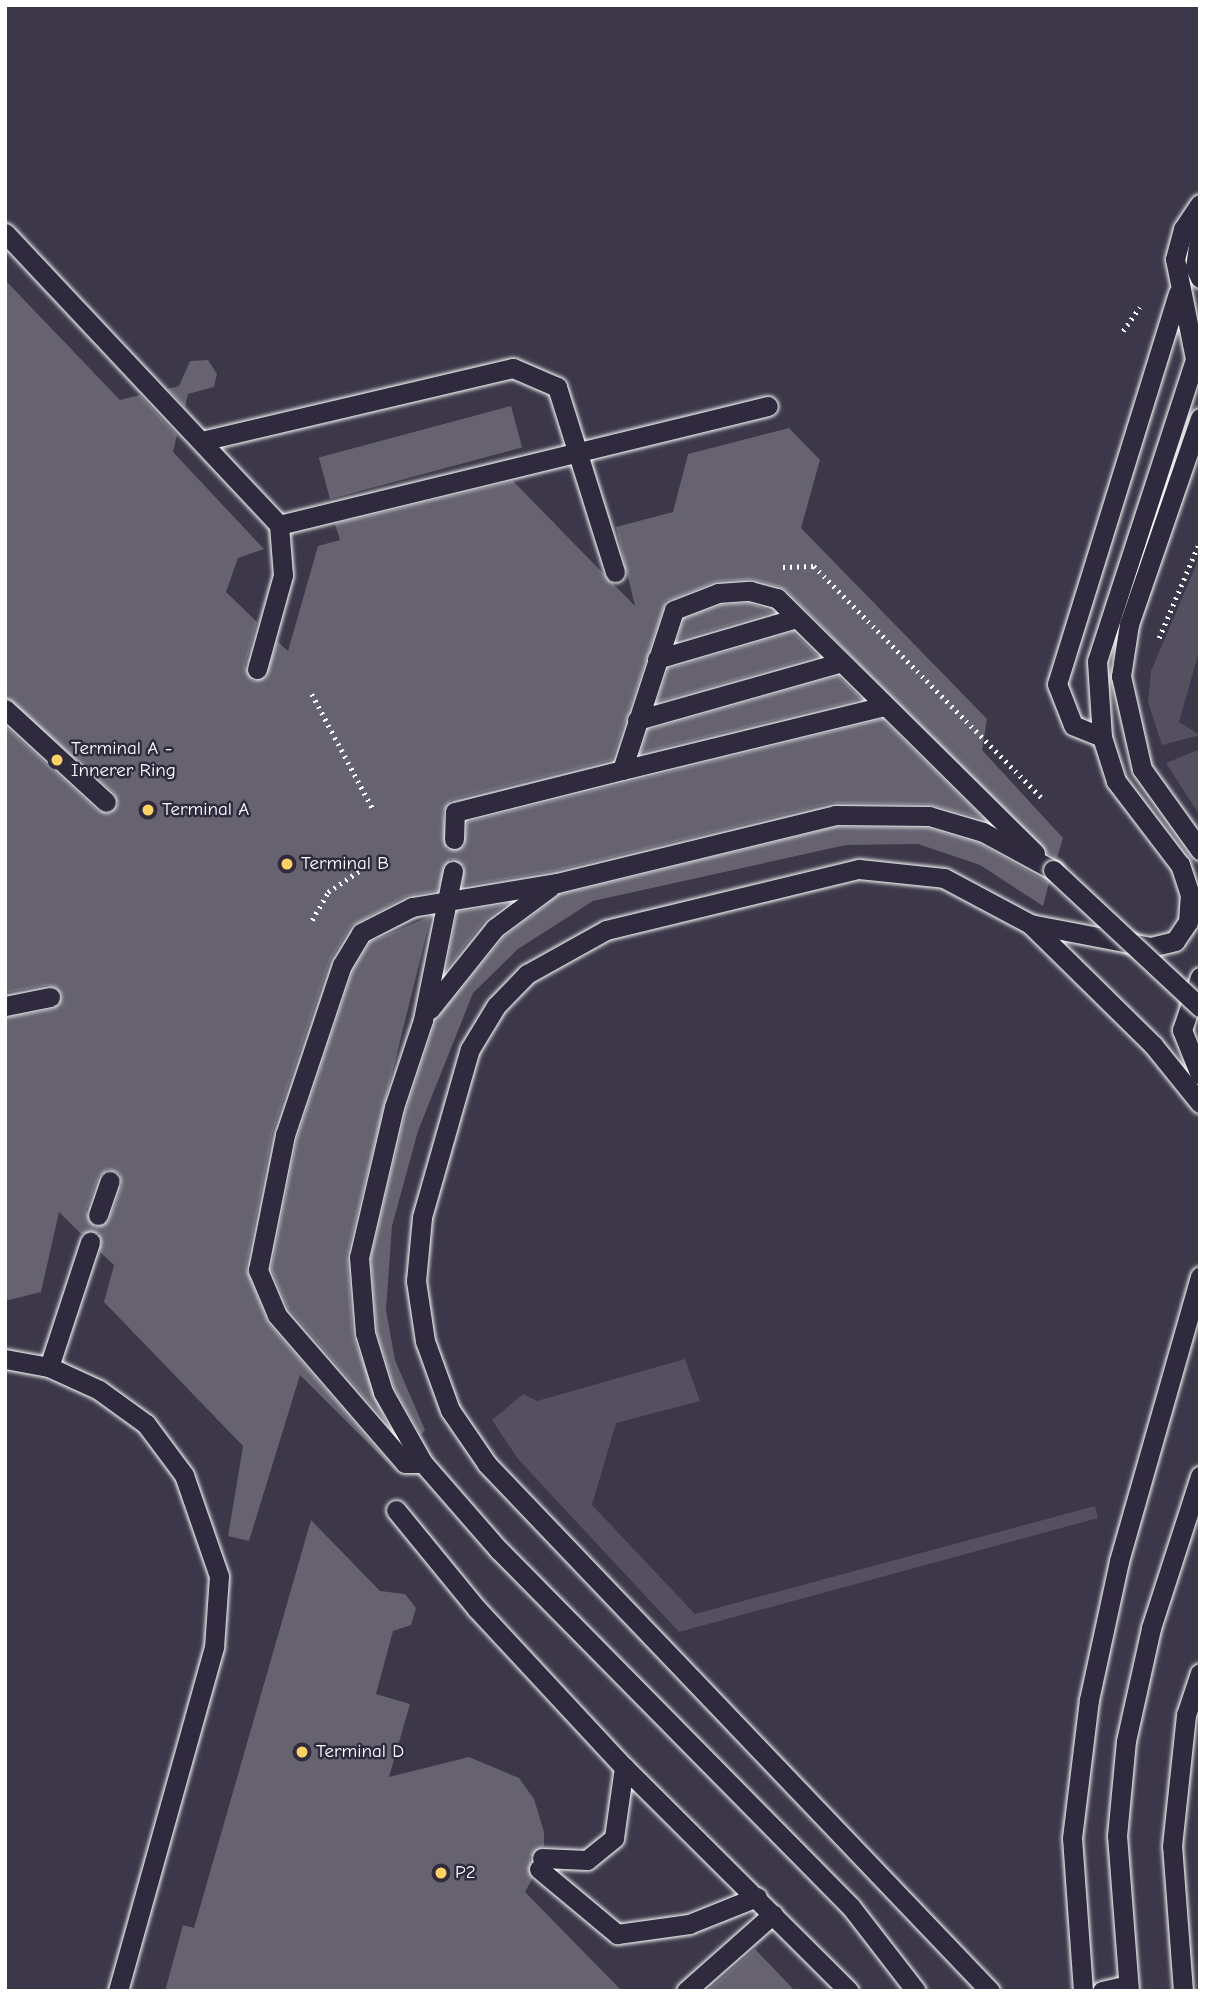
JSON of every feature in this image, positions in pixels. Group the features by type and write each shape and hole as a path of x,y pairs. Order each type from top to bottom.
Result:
{"lane":[{"path":"1030,924 1151,947 1175,941 1188,922 1190,895 1180,865 1116,782 1102,737 1097,661 1195,359 1194,329 1178,293 1175,259 1182,229 1200,204"},
{"path":"1200,232 1195,267 1200,278"},
{"path":"5,233 206,440 279,525 283,575 257,669"},
{"path":"1102,737 1073,725 1057,684 1178,293"},
{"path":"206,440 513,368 557,387 615,572"},
{"path":"279,525 768,406"},
{"path":"1200,418 1129,624 1121,676 1142,769 1200,850"},
{"path":"622,770 674,610 687,601 750,591 777,598 881,707 1200,1007"},
{"path":"657,659 796,618"},
{"path":"637,720 838,663"},
{"path":"454,839 455,812 881,707"},
{"path":"5,709 106,802"},
{"path":"423,1463 405,1463 277,1315 265,1297 258,1260 285,1135 342,965 378,919 452,898 557,883 696,845 835,815 886,812 983,832 1053,870"},
{"path":"1006,1991 987,1986 487,1464 450,1410 433,1368 419,1313 416,1254 470,1049 496,1006 559,951 660,915 859,869 943,878 1030,924 1153,1045 1200,1103"},
{"path":"453,871 452,898 423,1020 394,1107 359,1257 373,1364 423,1463 499,1550 851,1907 916,1991"},
{"path":"423,1020 495,928 557,883"},
{"path":"1200,977 1182,1030 1200,1075"},
{"path":"5,1006 50,998"},
{"path":"98,1215 110,1181"},
{"path":"49,1367 90,1242"},
{"path":"1083,1991 1072,1838 1089,1700 1119,1561 1200,1276"},
{"path":"5,1359 49,1367 99,1390 146,1424 184,1475 219,1576 214,1647 118,1991"},
{"path":"1102,1991 1128,1988 1116,1836 1126,1741 1151,1628 1200,1476"},
{"path":"396,1510 477,1609 624,1767 849,1991"},
{"path":"1184,1991 1172,1846 1186,1715 1200,1673"},
{"path":"624,1767 614,1838 587,1860 540,1863 617,1934 689,1924 757,1897"},
{"path":"686,1991 773,1914"}],"path":[{"path":"1155,647 1200,541"},
{"path":"814,566 1044,799"},
{"path":"312,694 373,809"},
{"path":"312,920 328,892 368,865"}],"shaded area":[{"path":"1200,556 1200,648 1179,722 1200,735 1162,745 1148,702 1151,671"},
{"path":"1200,749 1200,816 1166,763"},
{"path":"685,1359 700,1401 616,1423 592,1505 695,1614 1095,1506 1098,1518 679,1632 518,1459 492,1420 523,1394 537,1401"}],"building":[{"path":"5,280 120,400 140,395 177,435 173,452 264,549 238,558 226,592 257,622 245,666 253,681 266,677 277,641 288,651 318,546 340,540 335,524 513,481 635,606 616,527 673,512 688,454 789,428 820,460 801,528 987,719 982,750 1063,838 1057,858 1047,853 785,589 753,579 717,581 666,601 612,760 451,800 443,812 447,849 464,846 467,822 882,719 984,819 929,804 832,803 555,871 462,886 464,866 450,859 437,891 407,896 351,926 330,961 273,1131 246,1268 268,1323 399,1474 300,1375 249,1541 228,1536 243,1446 104,1302 114,1265 100,1252 99,1233 81,1234 59,1212 41,1292 5,1301 5,1018 53,1009 62,995 48,985 5,993 5,726 98,811 110,813 118,804 114,793 5,697","holes":["108,1169 120,1174 122,1185 109,1220 95,1227 86,1211 99,1176"]},
{"path":"208,360 217,374 214,387 188,394 185,407 168,389 179,386 190,361"},
{"path":"511,406 522,448 330,499 319,458"},
{"path":"749,603 774,612 677,640 684,619 721,605"},
{"path":"793,632 818,656 657,702 668,669"},
{"path":"838,676 862,699 640,753 648,730"},
{"path":"836,827 927,828 978,843 1049,883 1043,906 980,865 918,844 846,845 593,901 518,949 473,993 418,1131 392,1226 386,1310 395,1360 425,1430 421,1435 394,1387 377,1331 371,1258 406,1110 436,1020 504,937 559,895"},
{"path":"507,904 485,920 446,970 457,912"},
{"path":"431,916 347,1255 353,1336 386,1422 288,1308 271,1269 297,1138 353,970 370,942"},
{"path":"311,1520 380,1591 405,1594 416,1608 411,1625 393,1631 376,1694 410,1704 389,1777 469,1757 519,1778 534,1799 544,1832 544,1846 530,1857 532,1879 525,1892 622,1991 165,1991 183,1925 194,1928"},
{"path":"755,1949 795,1991 707,1991"}],"place":[{"name":"Terminal A - Innerer Ring","path":"57,760"},
{"name":"Terminal A","path":"148,810"},
{"name":"Terminal B","path":"287,864"},
{"name":"Terminal D","path":"302,1752"},
{"name":"P2","path":"441,1873"}]}
